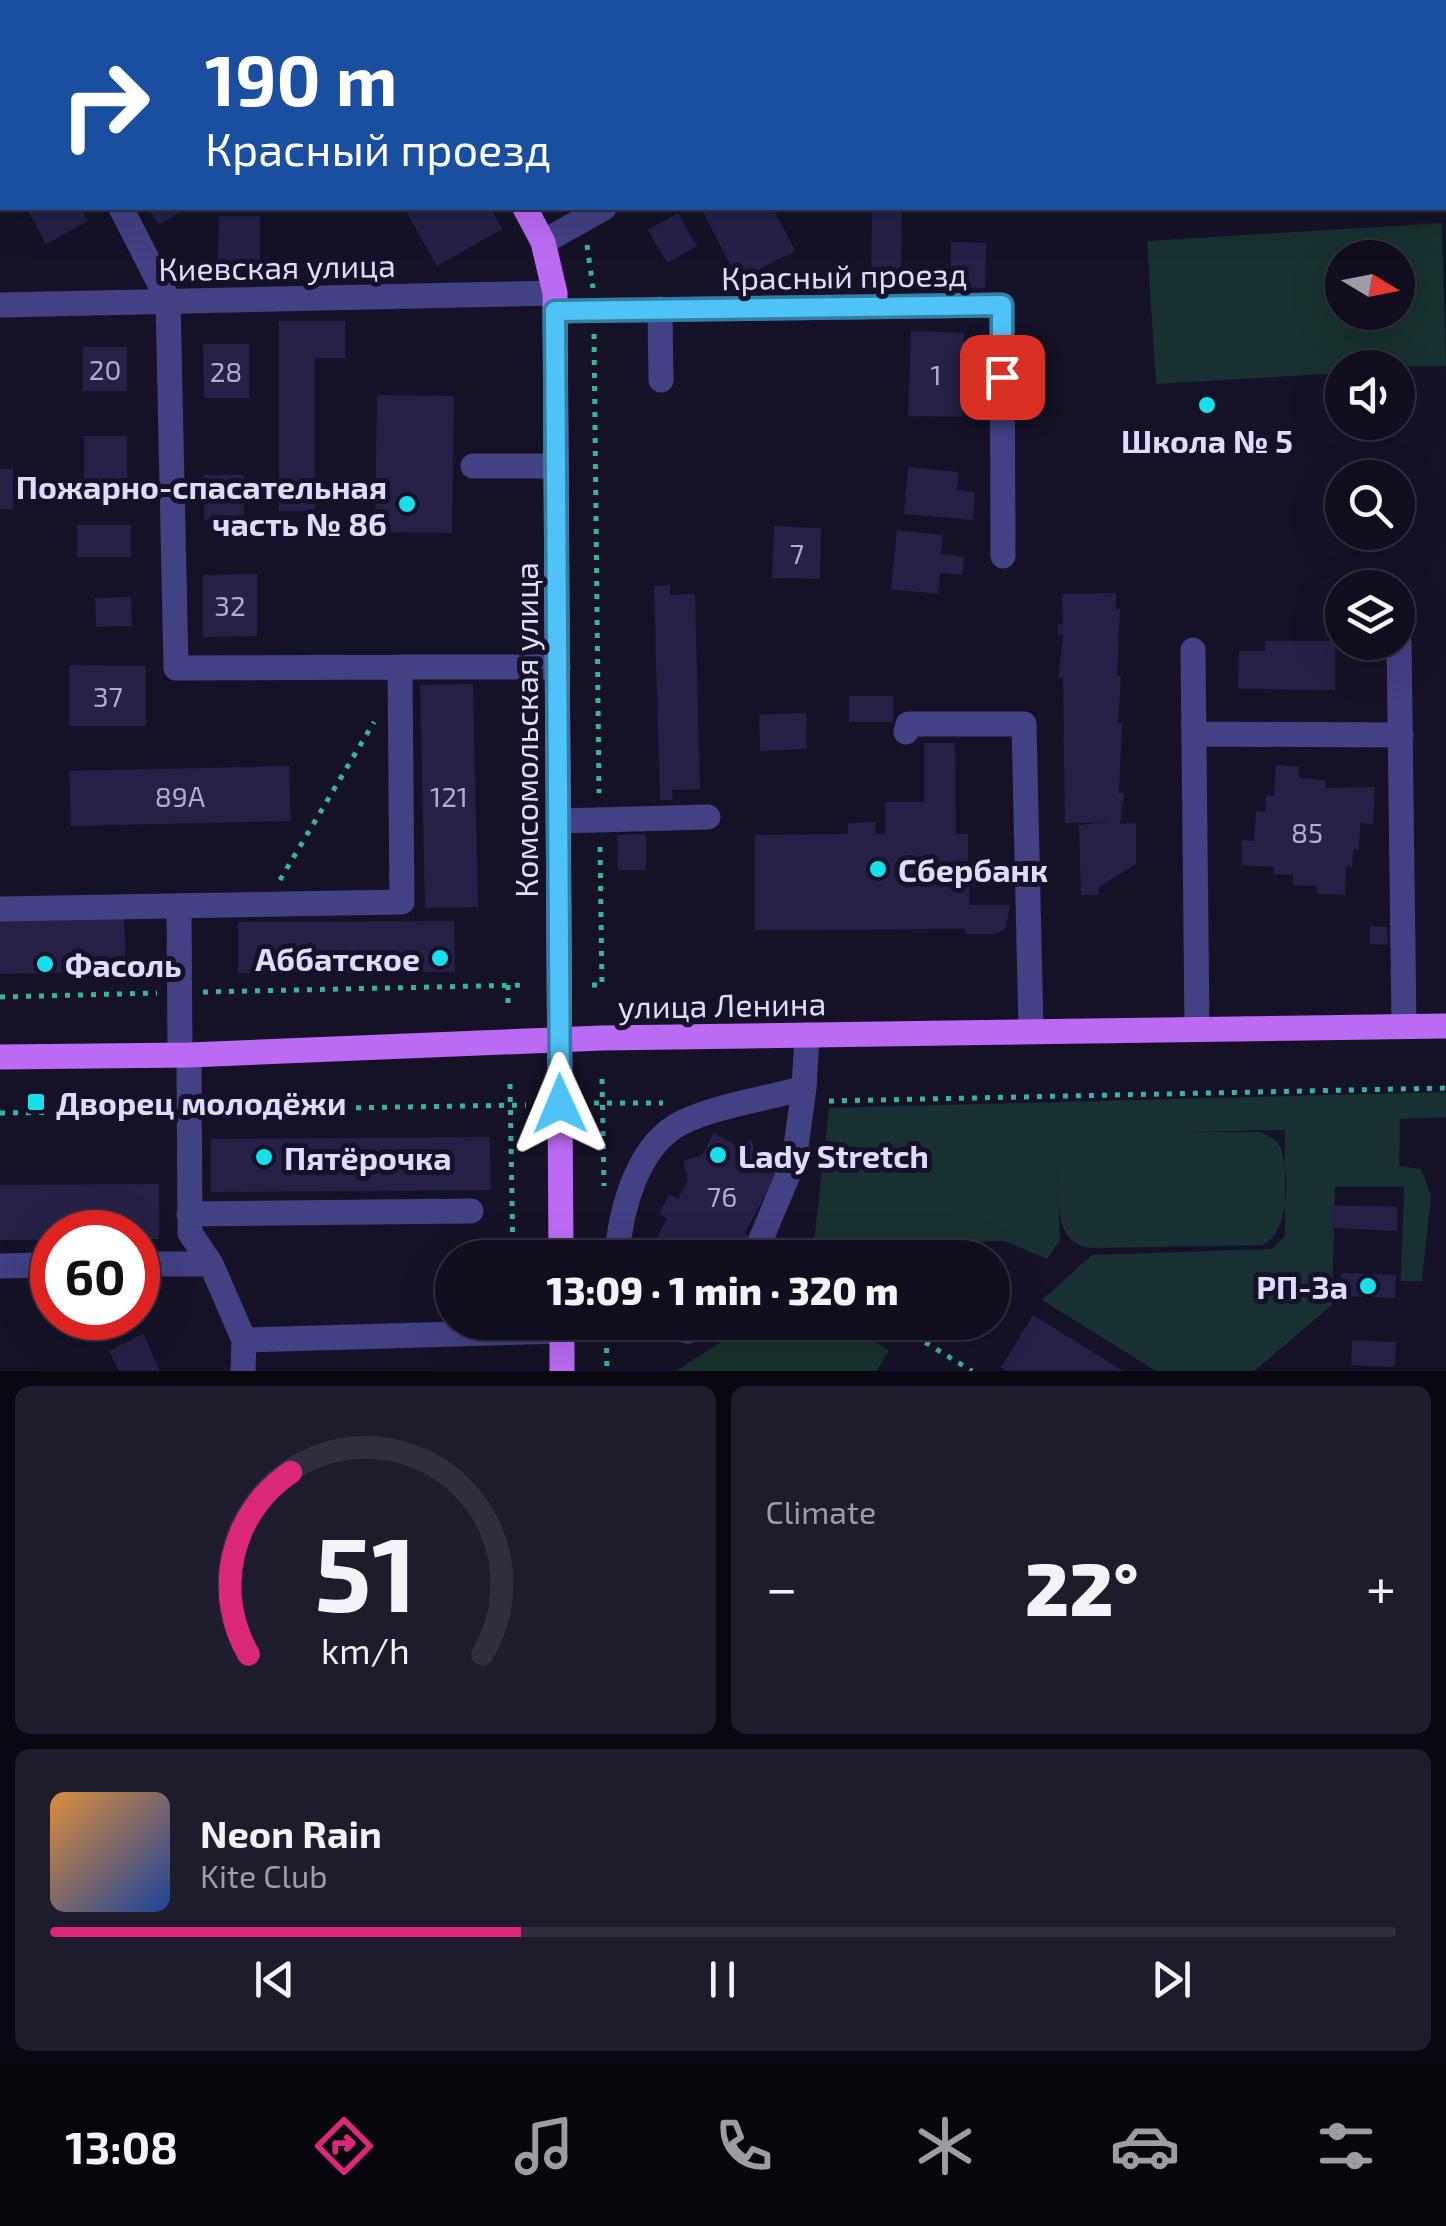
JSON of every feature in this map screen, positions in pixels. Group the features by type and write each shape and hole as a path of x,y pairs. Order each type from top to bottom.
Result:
{"main road":[{"name":"Комсомольская улица","path":"526,210 543,242 555,302 561,1240"},
{"name":"улица Ленина","path":"0,1056 184,1055 559,1039 1446,1026"},
{"path":"562,1340 562,1371"}],"street":[{"path":"122,210 168,300 176,668 282,668 399,675 558,668"},
{"path":"543,242 600,210"},
{"name":"Киевская улица","path":"0,305 168,300 555,302"},
{"name":"Красный проезд","path":"555,302 594,310 1002,305 1004,556"},
{"path":"660,310 662,380"},
{"path":"472,466 556,466"},
{"path":"1193,650 1196,1029"},
{"path":"1399,660 1404,1026"},
{"path":"0,909 402,902 399,675"},
{"path":"906,732 908,724 1024,724 1031,1032"},
{"path":"1194,734 1400,736"},
{"path":"558,821 708,817"},
{"path":"180,906 190,1233 211,1264 244,1340 243,1371"},
{"path":"761,1240 794,1161 808,1035"},
{"path":"618,1240 639,1169 656,1144 682,1123 803,1095"},
{"path":"189,1214 472,1211"},
{"path":"160,1264 211,1264"},
{"path":"0,1266 30,1265"},
{"path":"244,1340 435,1332"}],"path":[{"path":"575,224 588,246 594,310 602,985 592,985"},
{"path":"266,904 399,675"},
{"path":"508,985 508,1007"},
{"path":"0,997 526,985"},
{"path":"602,1079 604,1200"},
{"path":"510,1084 513,1240"},
{"path":"803,1095 1446,1088"},
{"path":"594,1103 679,1103"},
{"path":"0,1113 526,1105"},
{"path":"606,1340 607,1371"},
{"path":"920,1340 968,1370"}],"green space":[{"path":"1442,223 1446,366 1415,367 1415,350 1325,350 1325,374 1156,384 1147,241"},
{"path":"1446,1092 1446,1117 1400,1119 1399,1166 1421,1169 1431,1196 1422,1281 1401,1281 1404,1187 1335,1187 1332,1305 1254,1371 1156,1371 1042,1300 1092,1255 1272,1249 1285,1236 1285,1203 1279,1227 1263,1245 1078,1245 1069,1238 1060,1217 1057,1167 1060,1240 1047,1259 1010,1244 1010,1240 814,1240 829,1108","holes":["1285,1130 1285,1166 1278,1142 1261,1132 1180,1132"]},
{"path":"724,1340 872,1340 889,1350 877,1371 676,1371"}],"building":[{"path":"28,210 81,210 88,221 46,244"},
{"path":"149,210 184,210 159,225"},
{"path":"492,210 502,229 437,266 407,213"},
{"path":"702,210 774,210 795,251 738,280"},
{"path":"872,210 902,210 901,276 871,276"},
{"path":"678,213 697,246 667,263 648,230"},
{"path":"219,216 260,216 260,262 218,262"},
{"path":"951,242 986,243 985,288 951,287"},
{"path":"279,321 345,321 345,358 315,358 315,511 279,511"},
{"path":"911,331 964,333 962,417 908,416"},
{"path":"203,344 249,344 249,398 204,398"},
{"path":"83,347 127,347 127,391 83,391"},
{"path":"377,395 454,396 452,533 375,532"},
{"path":"84,436 127,436 127,483 84,483"},
{"path":"908,467 959,472 957,490 975,492 973,520 904,514"},
{"path":"0,469 13,469 13,509 0,509"},
{"path":"204,475 244,475 244,520 204,520"},
{"path":"77,525 131,525 131,557 77,557"},
{"path":"774,526 821,528 820,579 772,578"},
{"path":"897,530 943,535 941,554 964,557 962,575 940,573 938,594 891,589"},
{"path":"257,574 257,636 203,637 203,575"},
{"path":"670,585 670,595 695,594 700,789 672,790 673,800 660,800 654,586"},
{"path":"1116,593 1116,609 1120,609 1118,723 1122,723 1119,793 1124,793 1120,824 1136,823 1136,864 1099,887 1099,895 1081,895 1079,825 1110,822 1065,823 1063,678 1058,678 1063,635 1058,635 1058,625 1063,624 1062,594"},
{"path":"131,597 132,626 96,627 95,598"},
{"path":"1265,641 1325,641 1325,660 1335,660 1335,690 1238,689 1239,651 1265,651"},
{"path":"69,665 146,666 146,726 69,726"},
{"path":"473,684 478,907 425,908 420,685"},
{"path":"849,696 893,696 893,722 849,722"},
{"path":"806,713 807,749 760,751 759,715"},
{"path":"924,743 955,743 956,834 968,834 968,870 979,870 979,886 969,886 969,905 1010,905 1006,928 996,934 966,934 965,929 755,930 755,835 848,834 848,823 876,822 875,834 885,834 885,802 924,802"},
{"path":"1276,765 1299,767 1299,778 1326,780 1325,788 1375,787 1373,824 1360,823 1359,850 1353,849 1352,867 1346,866 1345,895 1317,894 1317,886 1293,885 1293,875 1273,874 1274,867 1241,865 1242,840 1254,841 1256,811 1265,812 1266,795 1274,796"},
{"path":"289,766 291,821 71,826 69,771"},
{"path":"646,834 646,870 618,870 617,835"},
{"path":"124,916 126,971 0,974 0,919"},
{"path":"454,921 455,972 238,973 238,922"},
{"path":"1370,926 1387,927 1387,945 1370,944"},
{"path":"714,1133 735,1145 751,1140 756,1156 780,1169 744,1234 751,1240 656,1240 667,1218 659,1214 669,1194 678,1199 688,1180 683,1161 702,1155"},
{"path":"490,1137 491,1190 211,1192 211,1139"},
{"path":"159,1184 159,1210 30,1210 30,1240 0,1240 0,1185"},
{"path":"1332,1205 1397,1207 1397,1231 1331,1228"},
{"name":"РП-3а","path":"1341,1273 1396,1275 1395,1298 1341,1296"},
{"path":"1033,1315 1123,1371 1006,1371 1001,1367"},
{"path":"131,1340 146,1340 160,1371 119,1371 109,1351"},
{"path":"1352,1340 1396,1342 1395,1367 1351,1365"}],"place":[{"name":"Школа № 5","path":"1207,405"},
{"name":"Пожарно-спасательная часть № 86","path":"407,504"},
{"name":"Сбербанк","path":"878,869"},
{"name":"Аббатское","path":"440,958"},
{"name":"Фасоль","path":"45,964"},
{"name":"Дворец молодёжи","path":"36,1102"},
{"name":"Lady Stretch","path":"718,1155"},
{"name":"Пятёрочка","path":"264,1157"},
{"name":"РП-3а","path":"1368,1286"}],"route":[{"path":"560,1104 555,311 1002,305 1002,377"}]}
